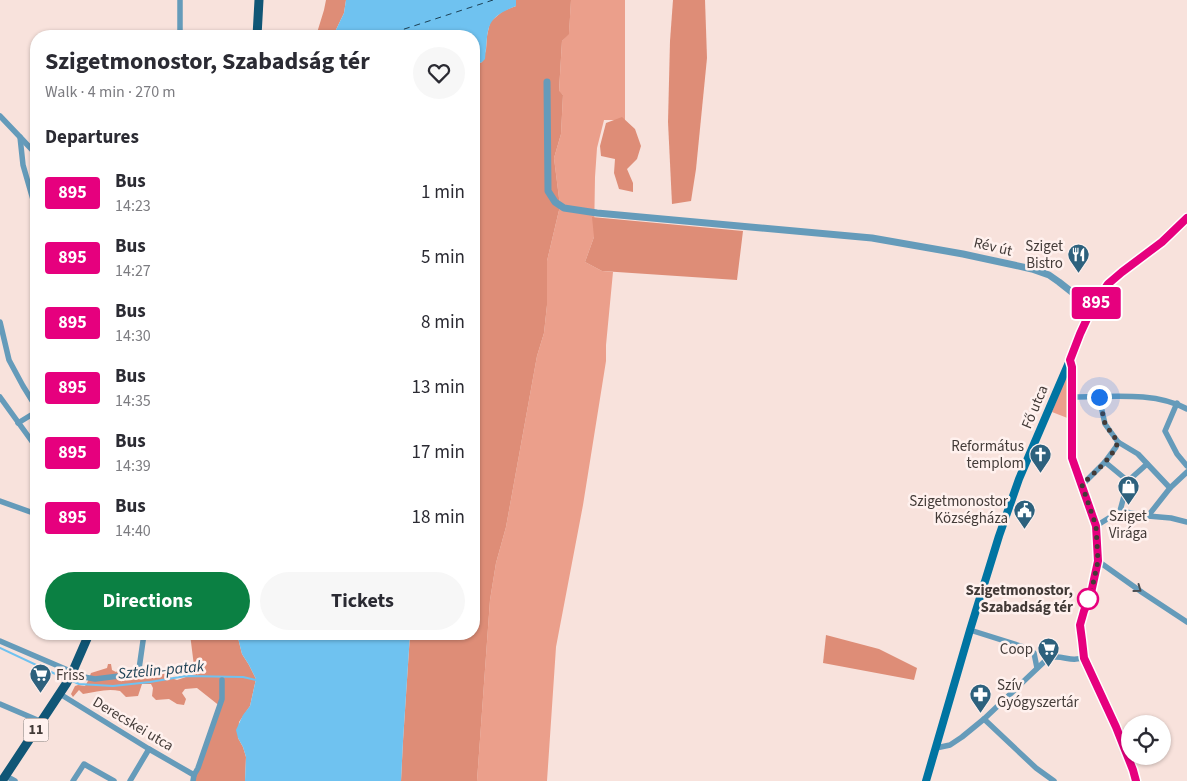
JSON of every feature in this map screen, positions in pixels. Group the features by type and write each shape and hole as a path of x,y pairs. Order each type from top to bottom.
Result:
{"main road":[{"path":"257,30 259,0"},
{"name":"Fő utca","path":"926,781 998,536 1019,479 1092,308 1108,284 1162,242 1187,218"},
{"name":"11","path":"4,778 60,694 70,677 86,640"}],"street":[{"path":"180,0 180,30"},
{"name":"Rév út","path":"547,82 548,191 555,202 564,208 597,213 877,239 964,254 1032,269 1049,275 1092,308"},
{"path":"0,116 30,148"},
{"path":"20,137 23,165 30,189"},
{"path":"0,322 10,360 30,397"},
{"path":"1070,360 1073,397 1072,458 1096,526 1098,561 1091,593 1080,625 1084,658 1116,727 1136,781"},
{"path":"1073,397 1134,396 1177,404 1187,409"},
{"path":"0,397 30,439"},
{"path":"1099,397 1105,424 1118,442 1138,454 1170,488"},
{"path":"1177,404 1165,431 1177,454 1187,466"},
{"path":"18,424 30,416"},
{"path":"1082,485 1105,462 1116,448 1118,442"},
{"path":"1105,462 1128,481"},
{"path":"1120,511 1128,481 1147,464"},
{"path":"1148,516 1170,488 1187,472"},
{"path":"0,501 30,512"},
{"path":"1096,526 1120,511 1187,522"},
{"path":"1098,561 1187,622"},
{"path":"970,630 1027,648 1034,653 1037,668"},
{"path":"0,641 70,677 95,679 135,673 139,669 143,640"},
{"path":"936,748 950,745 962,737 984,719 1044,661 1057,656 1068,659 1084,658"},
{"path":"193,778 222,699 222,680"},
{"name":"Derecskei utca","path":"60,694 193,778"},
{"path":"0,704 42,722"},
{"path":"984,719 1036,768 1054,781"},
{"path":"130,781 149,749"},
{"path":"73,781 84,764 114,781"},
{"path":"4,778 15,781"}],"shaded area":[{"path":"326,0 346,0 344,13 336,30 318,30"},
{"path":"516,0 571,0 569,34 562,41 559,91 563,95 561,134 554,158 560,206 547,261 547,305 544,333 537,356 506,527 496,563 490,600 477,781 401,781 410,640 480,640 480,63 486,50 490,22 503,11 516,6"},
{"path":"571,0 625,0 625,120 604,120 597,148 594,237 585,262 602,271 613,272 606,361 583,505 556,647 547,781 477,781 490,600 496,563 506,527 537,356 544,333 547,305 547,261 560,206 554,158 561,134 563,95 559,92 562,41 569,33"},
{"path":"673,0 705,0 707,58 691,201 672,204 668,122"},
{"path":"622,117 635,129 641,146 637,159 627,169 633,183 633,192 619,189 614,173 615,159 601,156 600,146 606,123"},
{"path":"592,217 743,231 737,280 602,271 585,262 594,237"},
{"path":"1069,369 1070,378 1070,419 1052,412"},
{"path":"826,635 879,649 917,668 914,680 823,663"},
{"path":"191,640 238,640 242,654 256,679 250,706 239,722 238,738 246,757 245,781 192,781 221,707 197,688 185,689 182,693 186,699 184,705 177,704 169,699 156,700 152,696 153,688 151,684 142,684 138,696 126,697 120,691 111,690 83,694 79,690 73,697 71,694 75,686 85,686 91,673 107,668 108,664 111,664 112,670 116,672 123,667 131,669 139,676 148,670 169,673 171,678 177,680 195,674"}],"water":[{"path":"346,0 516,0 516,6 498,15 493,20 488,32 485,59 480,63 480,30 336,30 344,13"},
{"path":"238,640 410,640 401,781 245,781 246,757 236,730 243,715 250,706 256,679 242,654"}],"waterway":[{"name":"Sztelin-patak","path":"0,648 66,679"},
{"name":"Sztelin-patak","path":"70,680 79,684 113,686 186,676 243,677 256,680"}],"ferry route":[{"path":"401,30 493,0"}],"bus line":[{"name":"895","path":"1136,781 1116,727 1084,658 1080,625 1091,593 1098,561 1096,526 1072,458 1073,397 1070,360 1092,308 1108,284 1162,242 1187,218"}],"place":[{"name":"Sziget Bistro","path":"1079,274"},
{"name":"Református templom","path":"1040,474"},
{"name":"Sziget Virága","path":"1128,506"},
{"name":"Szigetmonostor Községháza","path":"1024,529"},
{"name":"Szigetmonostor, Szabadság tér","path":"1088,599"},
{"name":"Coop","path":"1049,668"},
{"name":"Friss","path":"40,694"},
{"name":"Szív Gyógyszertár","path":"981,713"}],"route":[{"path":"1088,599 1098,561 1096,526 1082,485 1105,462 1116,448 1118,442 1105,424 1099,397"}]}
